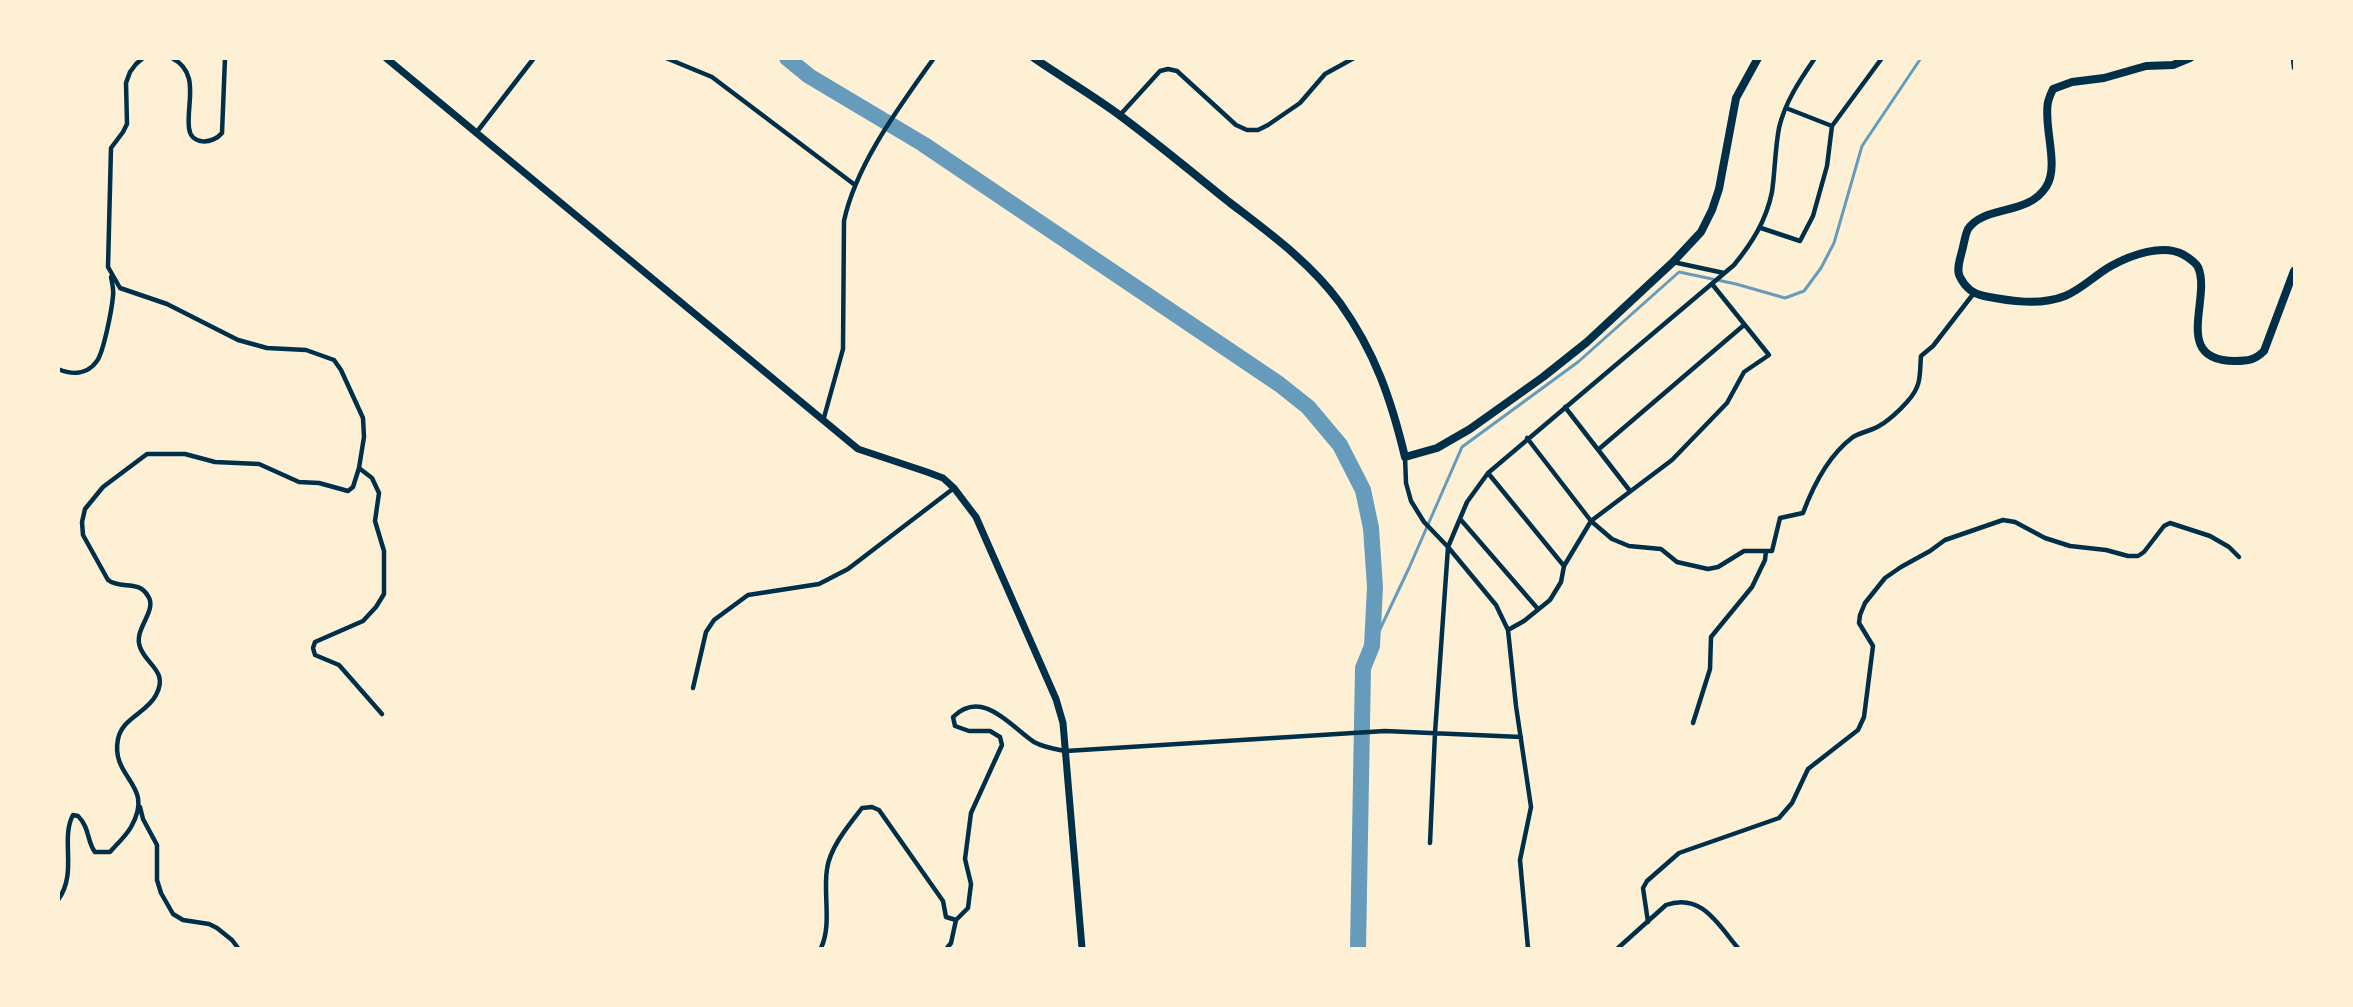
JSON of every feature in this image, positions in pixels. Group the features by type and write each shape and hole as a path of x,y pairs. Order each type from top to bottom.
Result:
{"main road":[{"path":"386,58 858,449 943,478 954,488 976,518 1056,699 1063,723 1082,948"},
{"path":"1034,58 1120,115 1316,273 1360,333 1376,363 1393,408 1405,457 1437,448 1470,429 1544,377 1587,342 1673,262 1701,232 1719,189 1736,98 1758,58"},
{"path":"2190,58 2173,65 2146,66 2104,78 2061,84 2053,89 2048,102 2048,132 2052,166 2047,186 2036,199 2016,208 1979,218 1968,230 1958,274 1966,286 1975,292 2004,300 2045,301 2064,297 2110,267 2144,253 2160,250 2179,252 2198,267 2200,288 2198,329 2203,348 2211,356 2226,361 2247,361 2258,358 2264,351 2295,271"}],"street":[{"path":"58,369 76,374 85,371 97,361 104,340 114,294 108,267 111,148 127,124 126,83 130,72 143,58"},
{"path":"172,58 186,70 189,80 191,92 189,130 193,138 200,142 209,142 217,139 222,133 225,58"},
{"path":"476,133 534,58"},
{"path":"666,58 712,77 855,185"},
{"path":"823,421 843,349 844,221 855,185 898,109 934,58"},
{"path":"1120,115 1160,71 1168,69 1177,71 1236,125 1247,130 1258,130 1300,103 1325,74 1354,58"},
{"path":"1430,843 1448,547 1467,502 1488,473 1527,438 1734,266 1761,228 1772,193 1779,128 1793,90 1815,58"},
{"path":"1761,228 1800,241 1813,216 1827,166 1832,126 1882,58"},
{"path":"2293,58 2295,68"},
{"path":"1786,108 1832,126"},
{"path":"1673,262 1724,273"},
{"path":"110,274 120,288 167,304 238,340 267,348 306,350 334,360 363,418 364,437 359,468 353,487 348,491 319,483 299,482 259,464 215,462 186,454 147,454 103,487 90,501 81,522 83,534 108,580 114,584 134,584 143,589 150,598 150,609 139,635 139,647 157,670 160,684 153,701 121,728 117,740 117,753 122,772 138,794 142,819 157,845 157,880 160,893 173,914 183,920 209,924 217,928 238,948"},
{"path":"1508,630 1550,600 1560,582 1564,566 1591,521 1672,460 1727,403 1744,372 1769,355 1712,284"},
{"path":"1527,438 1591,521 1612,539 1629,546 1661,549 1677,562 1702,568 1718,567 1744,551 1772,550 1780,518 1803,513 1810,494 1823,471 1842,448 1855,436 1892,418 1918,387 1921,356 1934,346 1975,292"},
{"path":"1599,449 1744,325"},
{"path":"1566,407 1630,491"},
{"path":"1405,457 1406,483 1411,501 1424,522 1496,605 1508,630 1531,807 1520,860 1528,948"},
{"path":"359,468 372,478 379,493 375,521 384,551 384,594 363,621 315,642 313,648 315,655 339,665 381,714"},
{"path":"1488,473 1564,566"},
{"path":"693,688 706,632 714,620 748,596 819,584 848,569 954,488"},
{"path":"1461,520 1538,609"},
{"path":"1648,922 1643,888 1647,881 1679,853 1779,818 1792,803 1808,769 1858,729 1864,717 1873,646 1859,623 1860,615 1865,603 1885,578 1901,567 1946,540 2003,520 2015,522 2046,538 2070,546 2106,550 2128,556 2138,556 2144,552 2164,526 2170,523 2210,536 2229,547 2239,557"},
{"path":"1693,723 1710,669 1711,637 1752,587 1761,570 1766,551"},
{"path":"947,948 951,943 956,920 968,908 971,884 965,859 971,813 1002,745 1000,737 990,731 969,731 955,726 953,717 963,708 979,707 1006,717 1034,741 1051,749 1066,751 1351,732 1386,731 1521,737"},
{"path":"58,900 63,894 68,875 70,858 67,840 73,815 78,816 84,822 89,833 91,848 95,852 102,853 110,852 130,829 140,807"},
{"path":"821,948 825,933 827,867 832,853 862,808 872,807 879,810 943,902 946,917 956,920"},
{"path":"1618,948 1666,905 1675,902 1684,902 1707,910 1738,948"}],"waterway":[{"path":"787,58 809,76 923,144 1279,384 1308,407 1340,445 1363,490 1371,528 1375,587 1372,646 1363,668 1358,948"},
{"path":"1372,646 1462,447 1578,362 1679,272 1736,284 1785,298 1804,291 1821,268 1834,243 1862,146 1921,58"}]}
